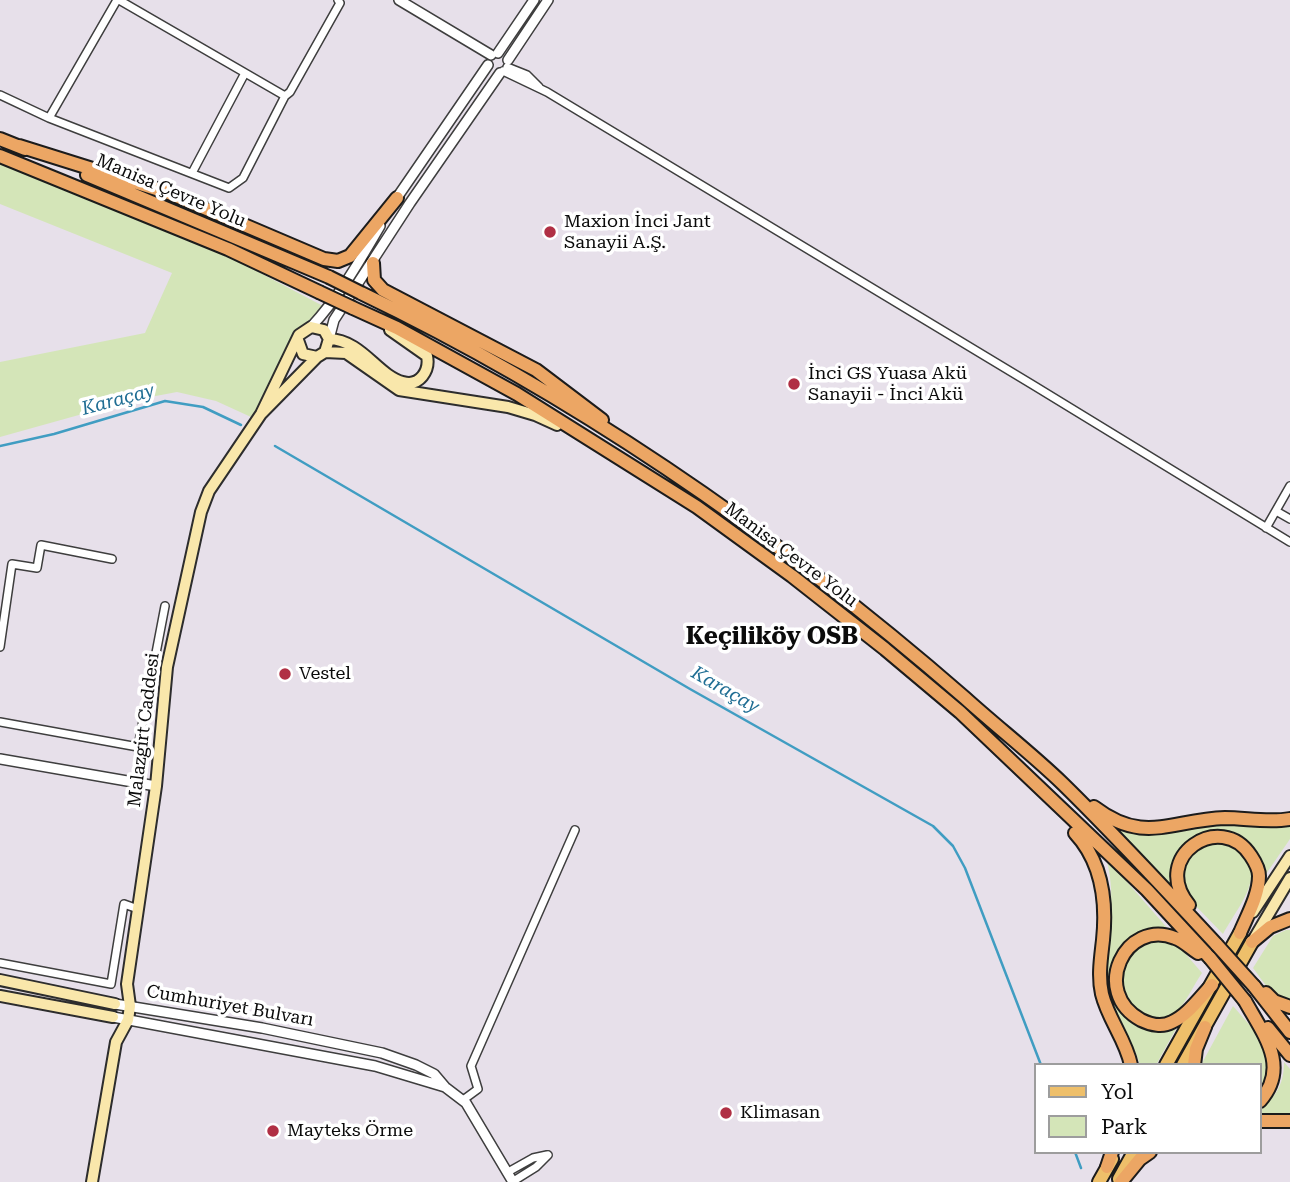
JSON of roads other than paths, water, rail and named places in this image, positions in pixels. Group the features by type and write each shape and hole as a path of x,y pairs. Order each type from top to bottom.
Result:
{"highway":[{"name":"Manisa Çevre Yolu","path":"0,139 329,277 501,366 634,448 772,543 894,638 1061,782 1217,945"},
{"path":"19,146 169,193 324,259 338,261 350,256 397,198"},
{"name":"Manisa Çevre Yolu","path":"0,156 228,249 397,328 517,394 718,522 793,576 886,649 960,712 1147,890 1210,958 1245,1001"},
{"path":"373,263 374,280 383,290 536,370 601,419 634,448"},
{"path":"1061,782 1108,817 1128,827 1145,829 1226,818 1290,820"},
{"path":"1047,797 1062,819 1084,842 1102,885 1105,912 1099,968 1101,992 1130,1063"},
{"path":"1240,933 1256,891 1259,876 1256,863 1238,842 1227,838 1203,839 1190,847 1177,867 1176,880 1182,897 1209,929 1217,945 1290,1032"},
{"path":"1252,942 1270,928 1290,919"},
{"path":"1210,958 1195,952 1172,936 1157,935 1141,939 1129,947 1119,961 1115,976 1116,992 1132,1015 1157,1025 1170,1024 1182,1017 1212,985"},
{"path":"1254,986 1290,1007"},
{"path":"1245,1001 1290,1055"},
{"path":"1245,1001 1275,1052 1279,1068 1276,1081 1262,1099"},
{"path":"1195,1063 1205,1027"},
{"path":"1262,1121 1290,1121"},
{"path":"1107,1167 1113,1154"},
{"path":"1119,1182 1147,1154"}],"main road":[{"path":"329,339 345,342 359,350 404,383 412,383 421,378 429,365 426,356 419,348 368,316"},
{"path":"261,414 302,331 311,327 324,330 329,339"},
{"path":"261,414 321,355 329,339"},
{"path":"298,340 303,354 346,353 358,359 388,385 399,390 508,407 535,415 620,459"},
{"name":"Malazgirt Caddesi","path":"127,984 156,786 167,667 201,512 209,491 261,414"},
{"path":"1167,1063 1240,933 1290,856"},
{"path":"1184,1063 1290,878"},
{"name":"Cumhuriyet Bulvarı","path":"0,980 115,1004"},
{"path":"92,1182 116,1042 113,1017 115,1004 127,984"},
{"path":"116,1042 128,1020 130,1006 127,984"},
{"name":"Cumhuriyet Bulvarı","path":"0,996 113,1017"},
{"path":"1119,1182 1133,1154"},
{"path":"1099,1182 1107,1167"}],"street":[{"path":"49,118 118,0 285,96"},
{"path":"0,95 49,118 229,188 243,178 285,96 290,93 331,20 340,3 338,0"},
{"path":"398,0 491,59 494,72 505,68"},
{"path":"311,327 353,273 397,198 534,0"},
{"path":"329,339 334,320 548,0"},
{"path":"491,59 504,55 505,68"},
{"path":"505,68 1034,384 1290,542"},
{"path":"192,173 245,74"},
{"path":"1266,528 1290,486"},
{"path":"1276,511 1290,519"},
{"path":"0,647 12,564 37,568 41,545 112,559"},
{"path":"0,722 138,747 165,606"},
{"path":"0,759 156,786"},
{"path":"463,1100 478,1089 471,1066 575,831"},
{"path":"0,963 111,984 124,904 138,909"},
{"name":"Cumhuriyet Bulvarı","path":"115,1004 262,1028 382,1053 416,1065 434,1074 474,1113 511,1179"},
{"name":"Cumhuriyet Bulvarı","path":"113,1017 375,1066 446,1087"},
{"path":"258,1044 262,1028"},
{"path":"548,1155 536,1167 511,1179 533,1158 548,1155"}],"waterway":[{"name":"Karaçay","path":"0,446 54,434 165,401 203,407 241,425"},
{"name":"Karaçay","path":"275,446 690,689 933,826 953,846 965,868 1040,1063"},
{"name":"Karaçay","path":"1076,1154 1081,1168"}],"place":[{"name":"Maxion İnci Jant Sanayii A.Ş.","path":"550,232"},
{"name":"İnci GS Yuasa Akü Sanayii - İnci Akü","path":"794,384"},
{"name":"Vestel","path":"285,674"},
{"name":"Klimasan","path":"726,1113"},
{"name":"Mayteks Örme","path":"273,1131"}],"district":[{"name":"Keçiliköy OSB","path":"772,637"}]}
